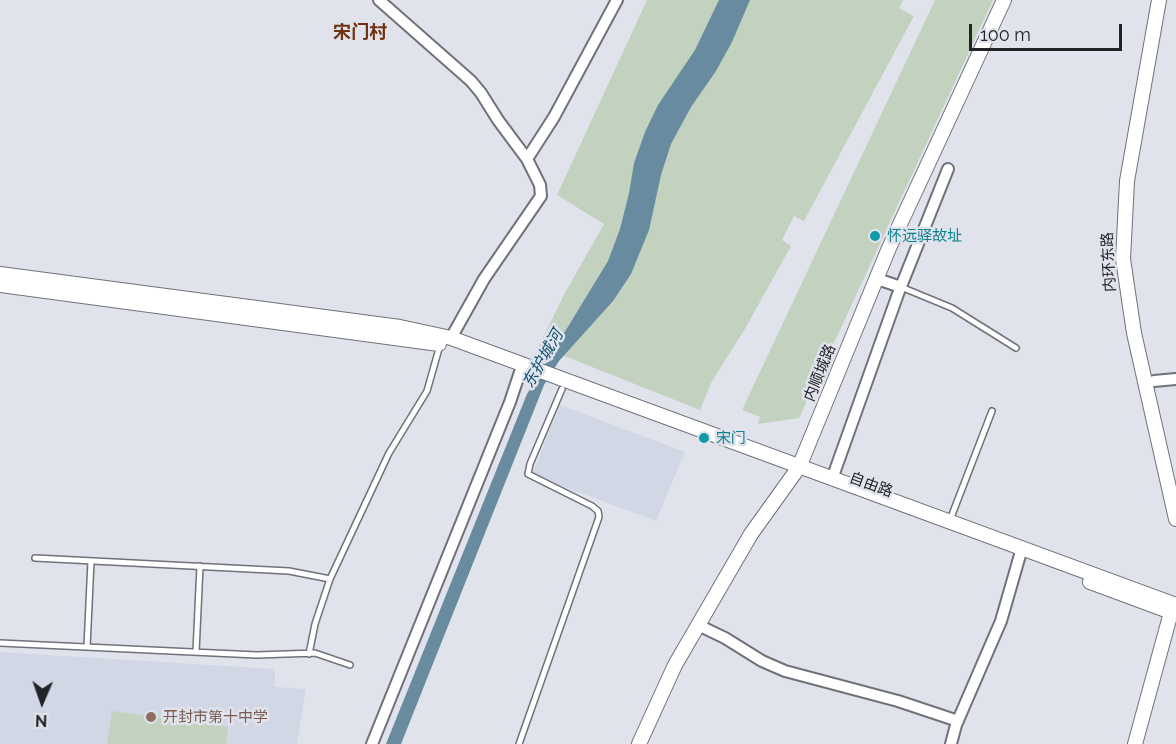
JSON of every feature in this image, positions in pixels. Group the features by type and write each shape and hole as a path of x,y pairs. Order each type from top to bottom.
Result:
{"street":[{"path":"378,0 471,81 527,159 540,185 541,196 484,279 446,341"},
{"path":"527,159 555,117 617,0"},
{"name":"内顺城路","path":"639,744 675,665 698,625 751,534 797,470 877,279 1004,0"},
{"name":"内环东路","path":"1159,0 1127,182 1123,259 1134,333 1176,519"},
{"name":"内环东路","path":"1168,0 1137,183 1132,258 1154,381 1176,478"},
{"path":"832,479 901,287 948,169"},
{"path":"0,274 400,327 446,341"},
{"path":"877,279 901,287"},
{"path":"0,285 446,341"},
{"name":"自由路","path":"446,341 559,385 1021,552 1175,605"},
{"path":"372,744 506,413 526,372"},
{"path":"1154,381 1176,379"},
{"name":"自由路","path":"797,470 832,479 950,521 1021,552"},
{"path":"951,744 958,721 1001,621 1021,552"},
{"path":"1135,744 1175,605"},
{"path":"698,625 725,638 762,661 785,671 898,700 958,721"},
{"path":"1143,744 1176,628"}],"lane":[{"path":"901,287 952,308 1016,348"},
{"path":"309,654 330,579 390,453 427,391 446,341"},
{"path":"519,744 599,516 598,511 592,506 528,474 559,385"},
{"path":"950,521 992,411"},
{"path":"35,558 290,571 330,579"},
{"path":"87,647 91,561"},
{"path":"196,652 200,566"},
{"path":"0,643 267,655 321,654 350,665"}],"shaded area":[{"path":"560,405 685,452 656,521 532,475"},
{"name":"开封市第十中学","path":"0,652 275,669 275,687 306,689 297,744 0,744"}],"green space":[{"path":"647,0 903,0 899,8 914,16 804,221 794,216 782,240 791,246 746,327 711,383 700,410 539,346 565,293 604,224 557,195"},
{"path":"935,0 993,0 799,418 758,424 760,417 742,410"},
{"path":"112,711 228,727 226,744 107,744"}],"water":[{"path":"719,0 750,0 732,42 716,71 691,107 671,144 661,175 649,230 631,274 613,301 559,361 544,385 401,744 386,744 527,394 608,261 620,229 634,163 645,132 658,105 695,50"}],"place":[{"name":"怀远驿故址","path":"875,236"},
{"name":"宋门","path":"704,438"},
{"name":"开封市第十中学","path":"151,717"}],"district":[{"name":"宋门村","path":"360,33"}],"water label":[{"name":"东护城河","path":"543,359"}]}
